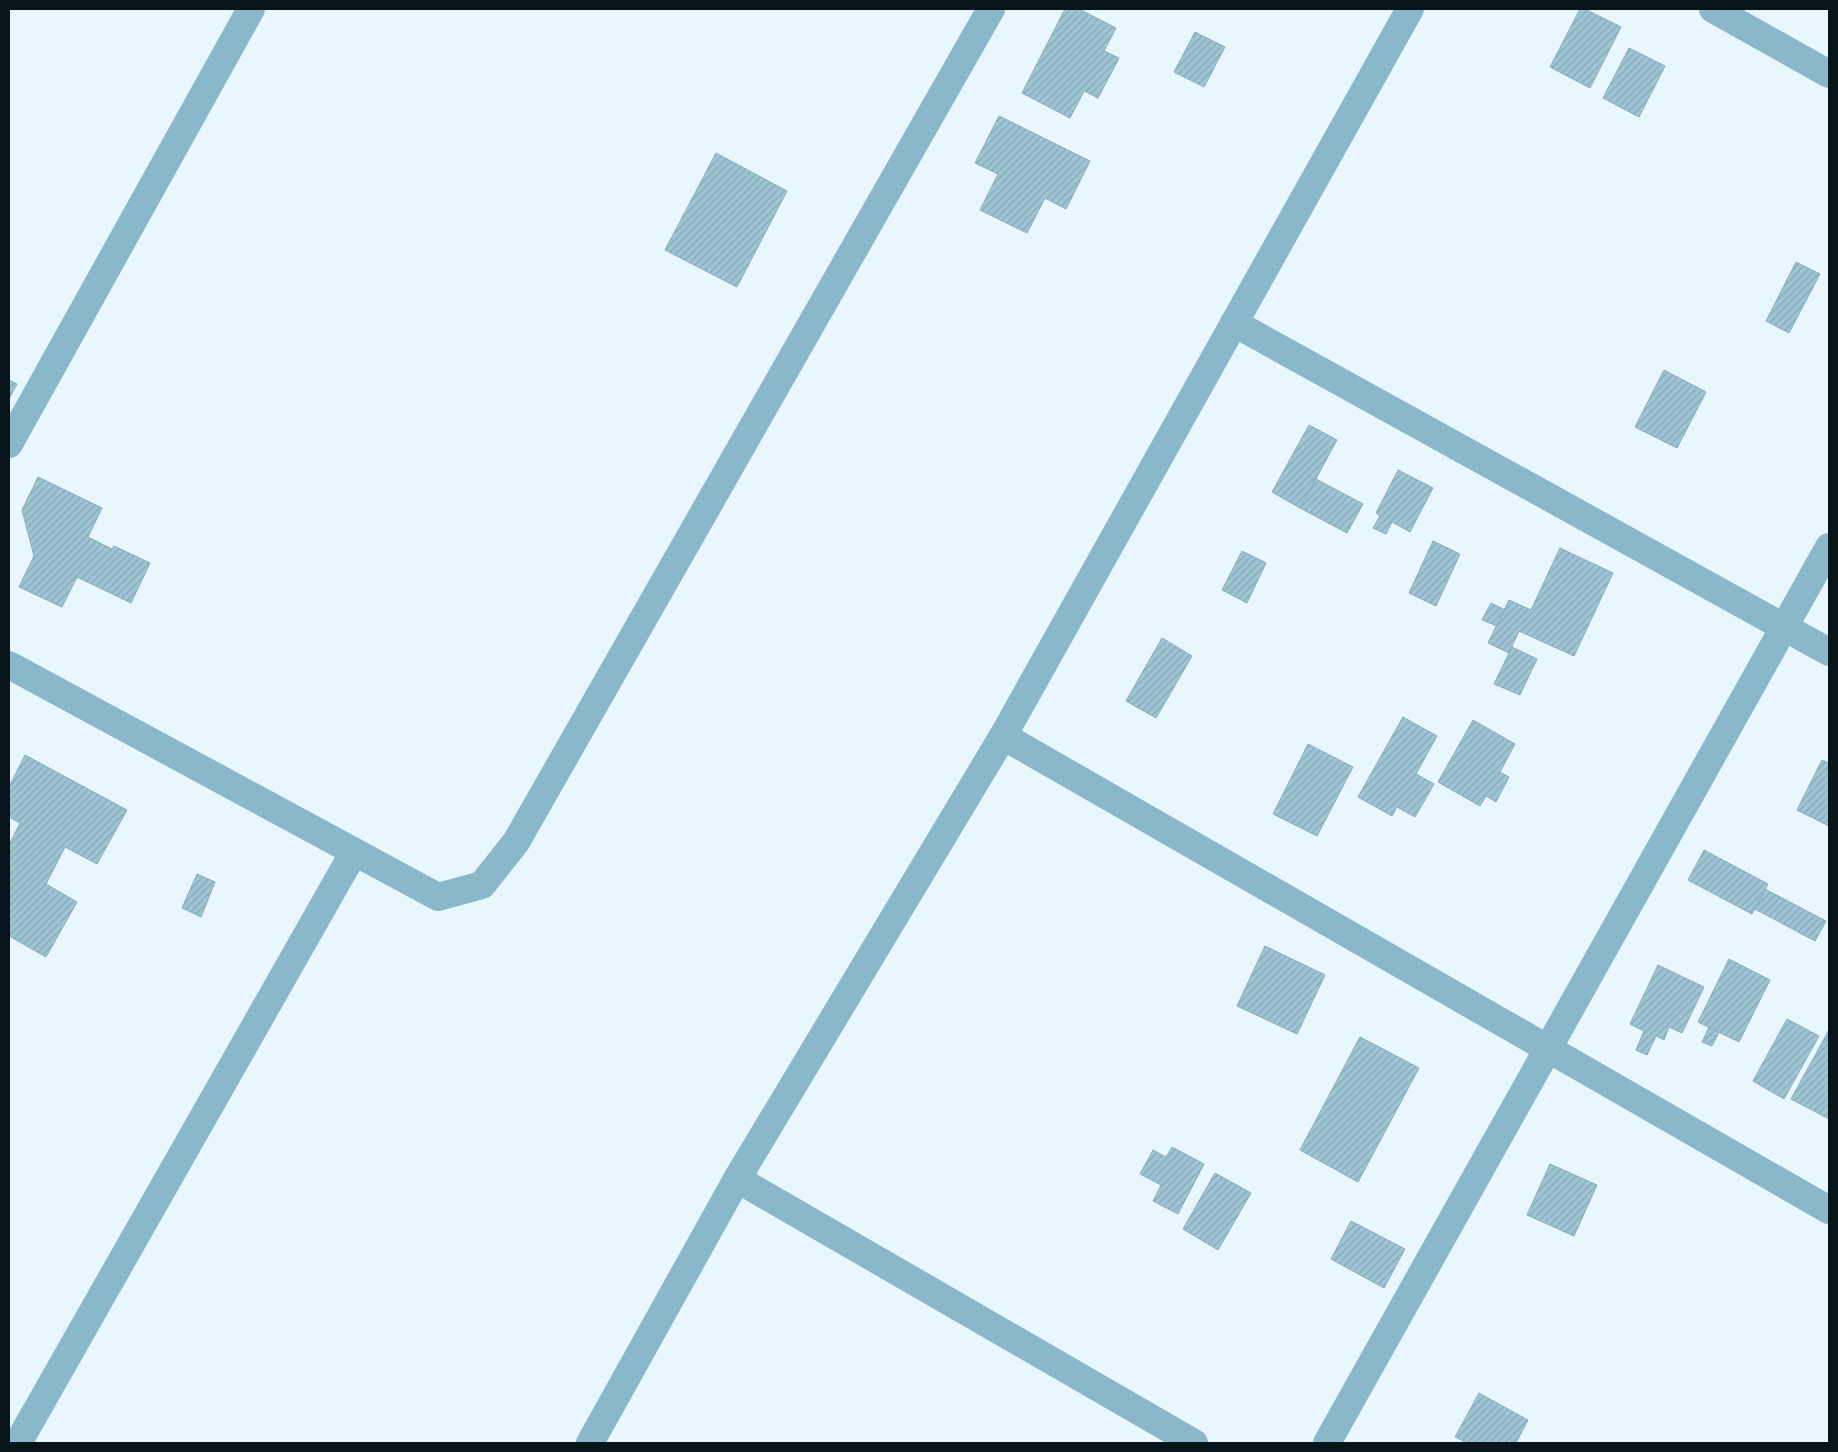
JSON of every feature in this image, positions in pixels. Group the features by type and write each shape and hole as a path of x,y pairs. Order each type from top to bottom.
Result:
{"street":[{"path":"9,444 251,9"},
{"path":"9,665 438,897 482,885 516,842 991,9"},
{"path":"590,1443 737,1179 1004,736 1410,9"},
{"path":"1713,9 1829,74"},
{"path":"1234,323 1829,652"},
{"path":"1327,1443 1829,547"},
{"path":"1004,736 1829,1210"},
{"path":"18,1443 354,852"},
{"path":"737,1179 1194,1443"}],"building":[{"path":"1065,9 1079,9 1116,28 1104,51 1119,58 1098,98 1084,91 1070,118 1022,93"},
{"path":"1580,9 1585,9 1621,27 1590,88 1550,67"},
{"path":"1195,32 1225,47 1204,87 1174,72"},
{"path":"1629,48 1665,66 1639,117 1603,98"},
{"path":"999,116 1090,161 1066,209 1045,198 1027,233 980,210 998,174 975,163"},
{"path":"716,153 787,191 737,287 665,250"},
{"path":"1796,262 1820,274 1789,333 1766,321"},
{"path":"1664,370 1706,392 1677,448 1635,427"},
{"path":"9,380 17,384 9,399"},
{"path":"1309,425 1337,440 1300,508 1272,492"},
{"path":"1398,470 1433,488 1410,532 1392,522 1386,534 1373,528 1380,516 1376,513"},
{"path":"38,477 102,508 88,537 112,549 114,546 150,563 131,603 77,577 62,607 19,587 34,556 22,510"},
{"path":"1316,479 1363,504 1347,533 1300,508"},
{"path":"1433,541 1460,554 1436,606 1409,593"},
{"path":"1560,548 1613,573 1574,656 1519,631 1509,653 1488,643 1509,600 1531,610"},
{"path":"1242,551 1266,563 1247,603 1222,590"},
{"path":"1491,603 1505,610 1497,626 1482,620"},
{"path":"1162,638 1192,656 1156,718 1126,701"},
{"path":"1512,647 1537,659 1520,695 1494,684"},
{"path":"1403,717 1437,736 1416,774 1434,784 1415,817 1397,807 1392,816 1358,797"},
{"path":"1473,720 1515,744 1500,772 1509,777 1496,802 1486,796 1480,806 1438,782"},
{"path":"1308,744 1353,767 1317,836 1273,814"},
{"path":"25,755 127,810 97,864 65,847 46,884 77,902 46,957 9,936 9,845 20,823 9,817 9,787"},
{"path":"1822,760 1829,763 1829,826 1797,810"},
{"path":"1704,850 1768,884 1752,914 1688,880"},
{"path":"197,874 215,882 201,917 182,908"},
{"path":"1765,889 1826,921 1815,941 1755,909"},
{"path":"1265,946 1325,975 1297,1034 1237,1006"},
{"path":"1729,959 1770,980 1739,1042 1698,1022"},
{"path":"1658,965 1704,987 1682,1033 1669,1027 1664,1040 1656,1036 1647,1055 1636,1050 1644,1031 1630,1024"},
{"path":"1787,1019 1819,1036 1784,1099 1753,1081"},
{"path":"1709,1027 1719,1032 1712,1046 1702,1042"},
{"path":"1829,1029 1829,1042 1824,1039"},
{"path":"1360,1037 1419,1068 1358,1182 1300,1150"},
{"path":"1824,1039 1829,1042 1829,1119 1791,1099"},
{"path":"1172,1147 1204,1164 1178,1214 1153,1201 1161,1185 1140,1174 1153,1150 1166,1157"},
{"path":"1550,1164 1597,1185 1574,1236 1527,1215"},
{"path":"1215,1173 1251,1193 1218,1250 1183,1229"},
{"path":"1351,1221 1405,1249 1384,1288 1331,1259"},
{"path":"1479,1393 1528,1420 1516,1443 1467,1443 1455,1437"}]}
